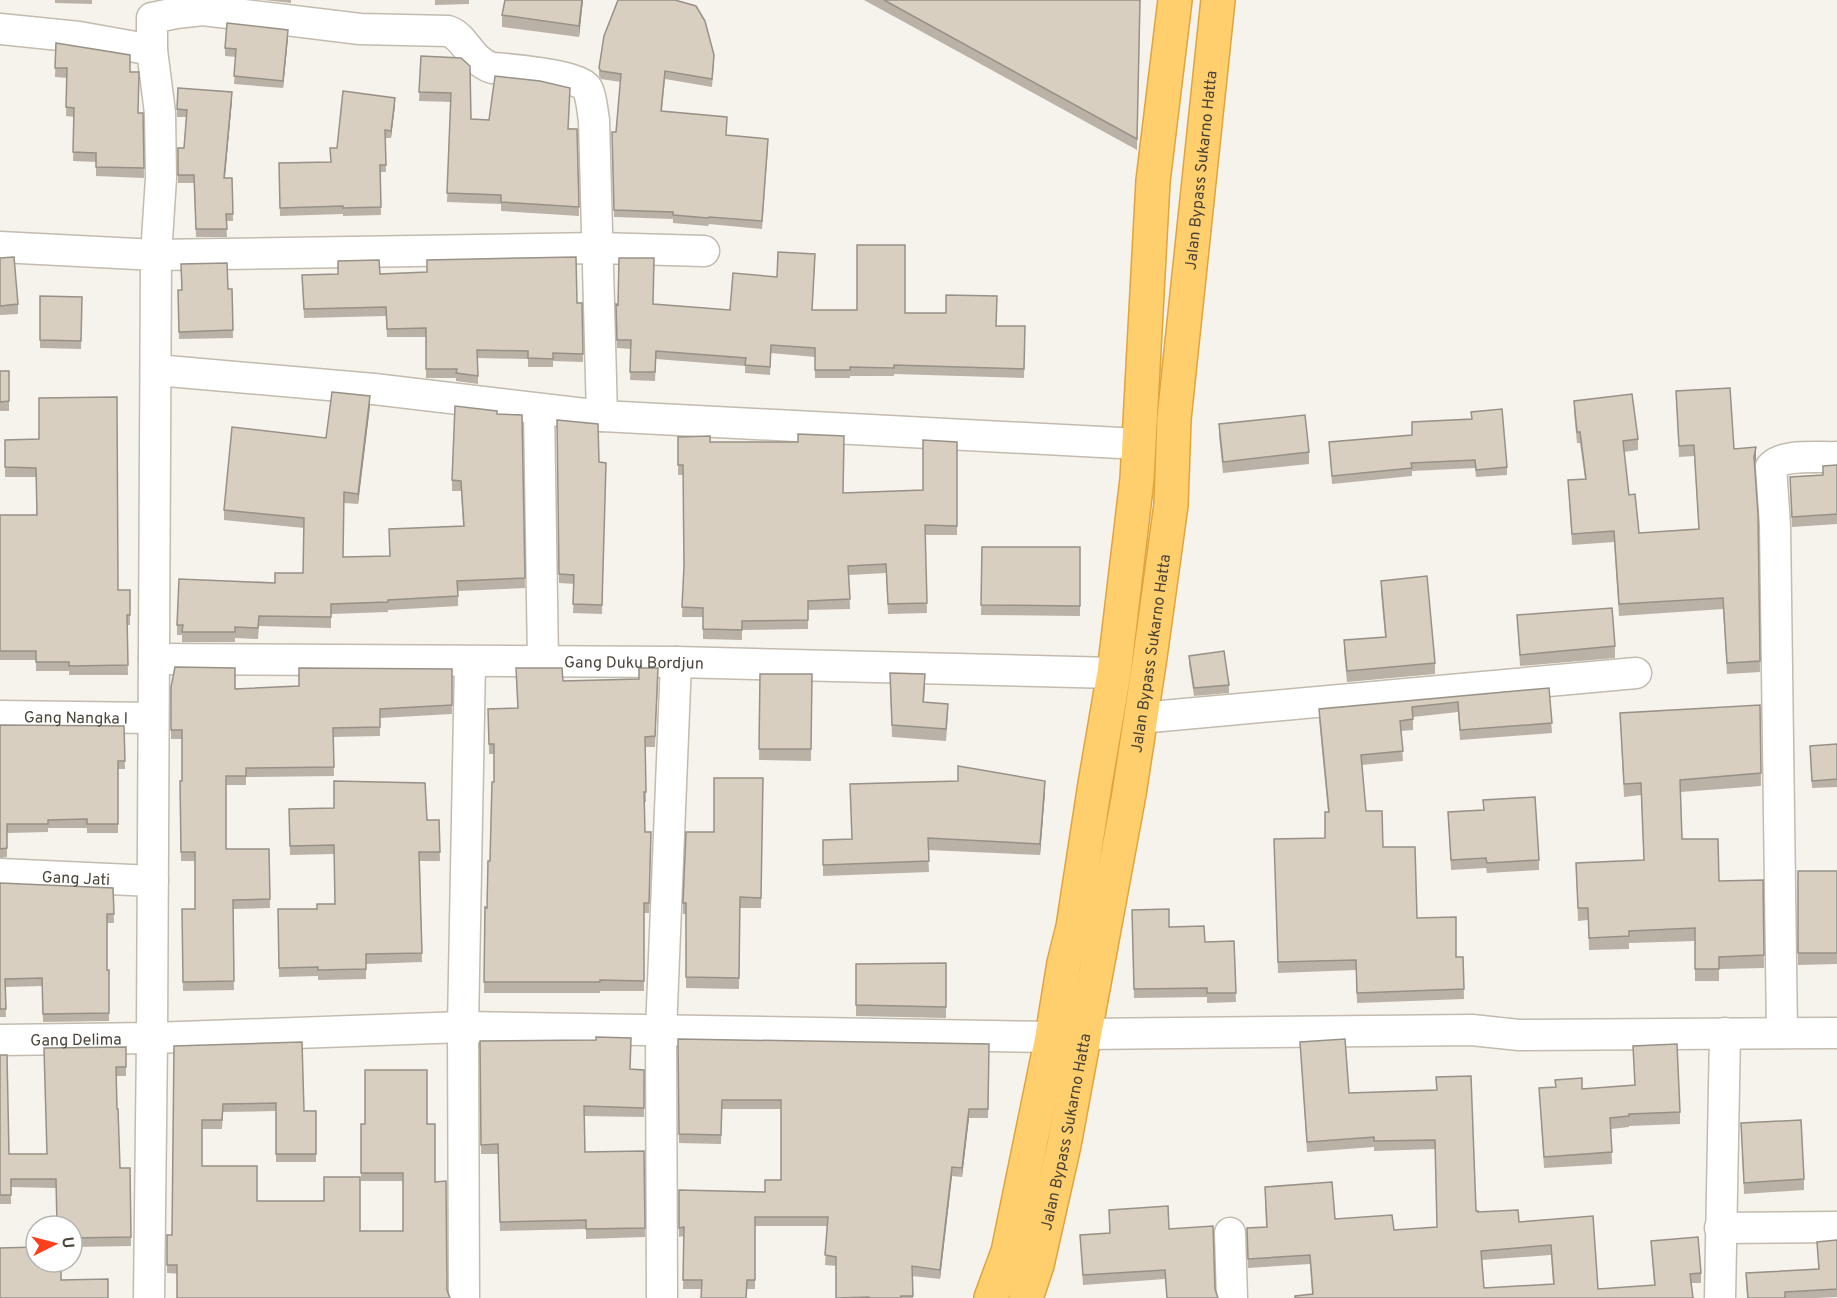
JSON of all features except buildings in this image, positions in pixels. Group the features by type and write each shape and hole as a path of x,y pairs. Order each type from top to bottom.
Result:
{"highway":[{"name":"Jalan Bypass Sukarno Hatta","path":"1026,1298 1037,1265 1064,1145 1068,1036 1136,491 1153,181 1175,0"},
{"name":"Jalan Bypass Sukarno Hatta","path":"991,1298 1008,1252 1068,1036 1129,794 1171,505 1174,419 1218,0"},
{"path":"1161,118 1206,122"},
{"path":"1153,181 1199,185"}],"street":[{"path":"148,1298 152,1038 156,255 161,178 160,113 152,50 151,9 176,12 203,10 360,29 452,32 481,64 492,68 576,80 586,88 594,120 602,416"},
{"path":"0,29 80,37 152,50"},
{"path":"0,247 156,255 598,248 704,251"},
{"path":"156,370 374,389 602,416 1139,444"},
{"path":"539,409 543,662"},
{"path":"1782,1033 1775,525 1771,467 1784,460 1837,458"},
{"name":"Gang Duku Bordjun","path":"153,659 676,662 1114,673"},
{"path":"464,1298 463,1027 470,662"},
{"path":"662,1298 661,1031 676,662"},
{"path":"1140,718 1636,673"},
{"name":"Gang Nangka I","path":"0,716 153,718"},
{"name":"Gang Jati","path":"0,874 153,881"},
{"name":"Gang Delima","path":"0,1040 152,1038 463,1027 1068,1036 1461,1030 1519,1035 1837,1033"},
{"path":"1720,1298 1725,1033"},
{"path":"1720,1228 1837,1227"},
{"path":"1230,1233 1232,1298"}]}
